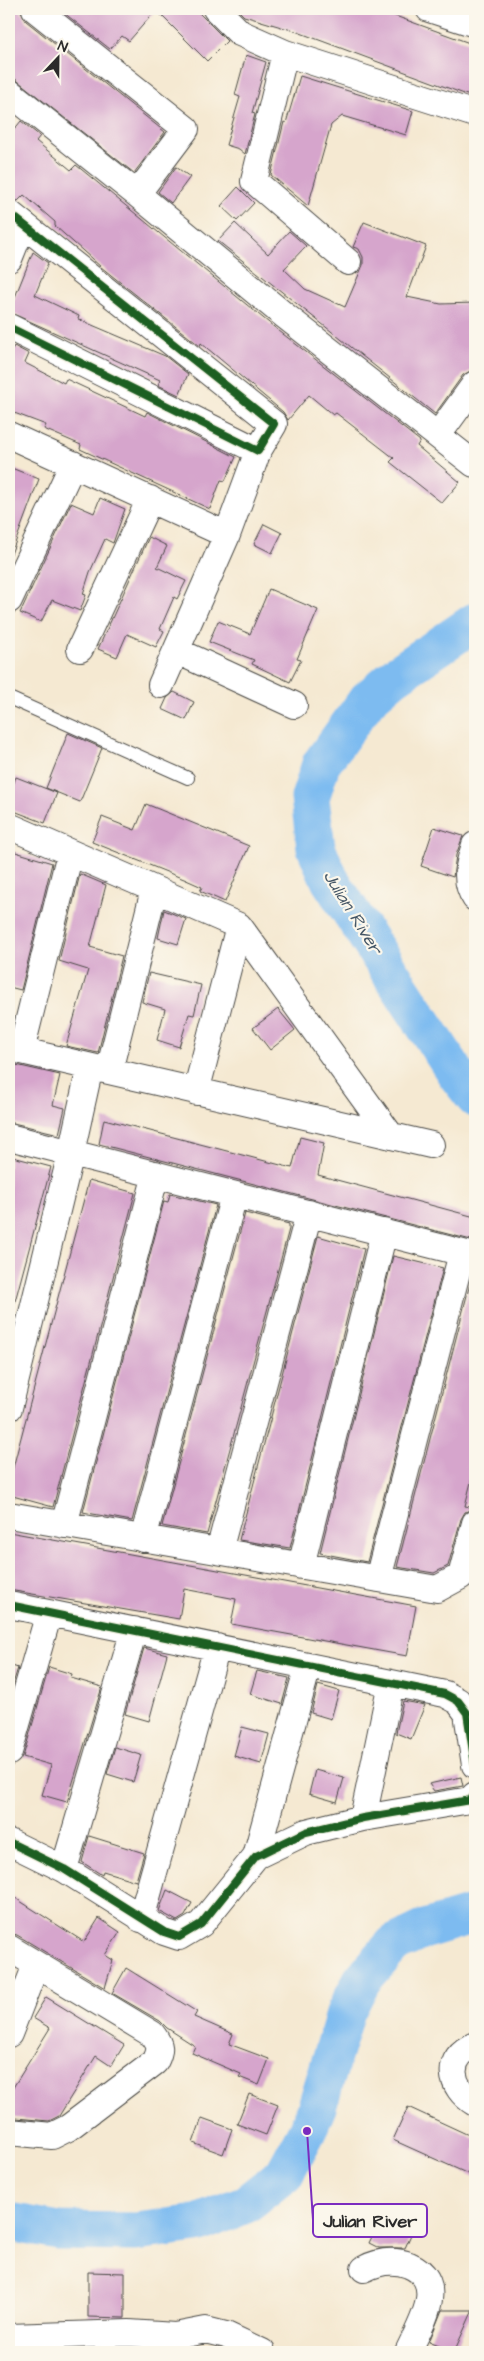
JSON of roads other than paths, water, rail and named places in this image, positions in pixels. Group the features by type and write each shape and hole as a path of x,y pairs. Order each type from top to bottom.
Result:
{"street":[{"path":"35,9 186,129 137,194"},
{"path":"216,9 240,33 285,53 475,114"},
{"path":"429,9 475,24"},
{"path":"285,53 254,181 348,262"},
{"path":"9,92 284,315 474,464"},
{"path":"9,259 16,219 274,424 258,451 227,535 161,685"},
{"path":"9,327 258,451"},
{"path":"438,435 475,384"},
{"path":"9,434 227,535"},
{"path":"9,600 19,552 73,464"},
{"path":"80,649 150,499"},
{"path":"177,651 294,705"},
{"path":"9,826 239,926 391,1136"},
{"path":"475,845 469,865 467,882 475,898"},
{"path":"70,853 15,1049 431,1145"},
{"path":"9,1408 72,1153 154,890"},
{"path":"196,1092 239,926"},
{"path":"9,1137 469,1254 378,1579"},
{"path":"64,1525 156,1174"},
{"path":"143,1539 234,1194"},
{"path":"219,1552 309,1213"},
{"path":"301,1566 384,1232"},
{"path":"9,1516 437,1589 461,1576 475,1523"},
{"path":"9,1605 444,1694 458,1701 467,1714 475,1765"},
{"path":"9,1752 49,1613"},
{"path":"64,1869 134,1630"},
{"path":"142,1919 217,1648"},
{"path":"9,1842 64,1869 164,1932 179,1937 191,1932 201,1924 256,1856 308,1666"},
{"path":"364,1818 391,1683"},
{"path":"256,1856 306,1832 364,1818 470,1800 475,1795"},
{"path":"9,1948 152,2034 159,2042 161,2052 155,2062 68,2128 52,2136 9,2132"},
{"path":"9,2034 36,1965"},
{"path":"475,2044 457,2058 453,2070 457,2088 466,2098 475,2103"},
{"path":"364,2269 376,2263 397,2260 421,2270 429,2284 429,2304 408,2352"},
{"path":"10,2342 129,2333 171,2344 206,2330 218,2332 262,2352"}],"lane":[{"path":"9,698 188,778"}],"waterway":[{"name":"Julian River","path":"475,622 395,676 368,699 321,764 310,798 316,848 330,880 457,1075 475,1098"},
{"name":"Julian River","path":"9,2222 59,2231 136,2232 197,2224 246,2204 284,2174 307,2131 317,2107 346,2011 362,1980 394,1944 425,1929 475,1914"}],"place":[{"name":"Julian River","path":"307,2131"}]}
